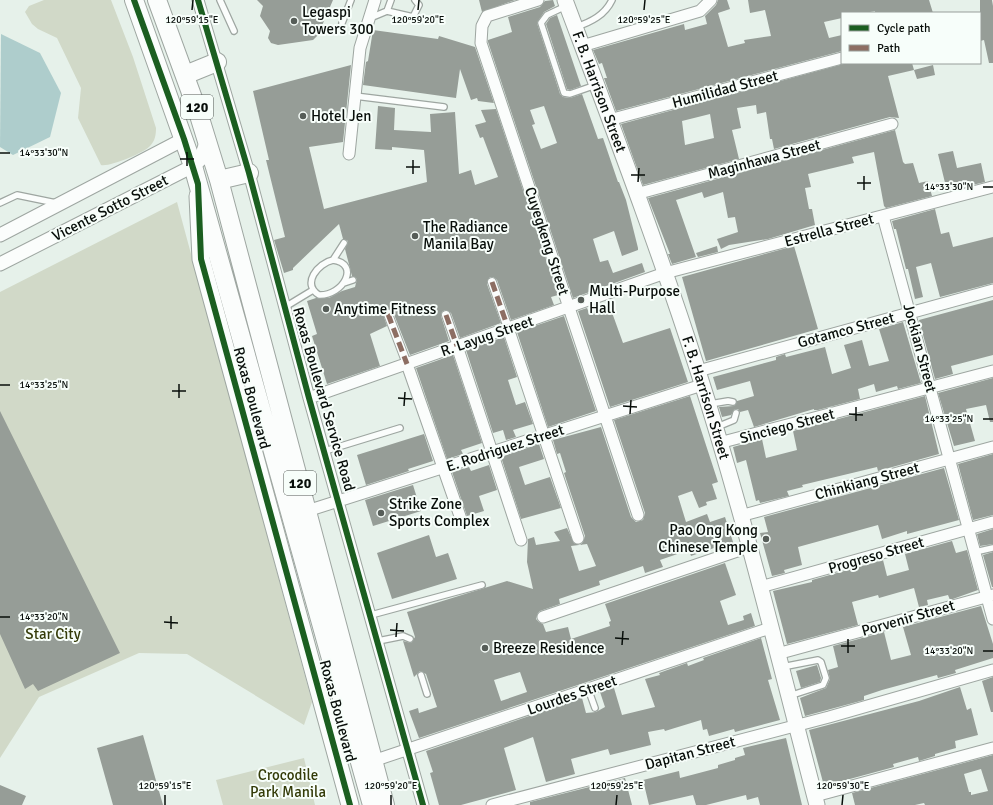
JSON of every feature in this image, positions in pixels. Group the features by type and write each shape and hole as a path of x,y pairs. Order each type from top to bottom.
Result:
{"highway":[{"name":"Roxas Boulevard","path":"134,0 193,166 372,805"},
{"name":"Roxas Boulevard","path":"158,0 185,75 219,180 385,805"},
{"path":"185,75 217,62"},
{"path":"219,180 249,173"}],"main road":[{"name":"F. B. Harrison Street","path":"566,3 666,273 700,378 760,587 816,800"},
{"name":"Roxas Boulevard","path":"198,184 201,259 350,805"},
{"name":"Roxas Boulevard","path":"380,785 392,805"}],"street":[{"name":"Roxas Boulevard Service Road","path":"198,0 249,173 309,398 423,805"},
{"path":"349,154 360,48 375,0"},
{"name":"Cuyegkeng Street","path":"538,0 487,16 482,26 481,43 638,515"},
{"path":"582,46 700,11 712,0"},
{"name":"Humilidad Street","path":"609,120 841,58"},
{"name":"Maginhawa Street","path":"636,194 892,124"},
{"name":"Vicente Sotto Street","path":"0,235 184,139"},
{"name":"Vicente Sotto Street","path":"0,264 193,166 200,160 207,140"},
{"name":"Estrella Street","path":"666,273 992,186"},
{"name":"Jockian Street","path":"883,216 975,552 990,595 993,619"},
{"name":"R. Layug Street","path":"309,398 666,273"},
{"path":"492,282 578,538"},
{"name":"Gotamco Street","path":"700,378 910,313 993,290"},
{"path":"388,314 461,519"},
{"path":"446,315 521,540"},
{"name":"Sinciego Street","path":"719,443 993,371"},
{"name":"E. Rodriguez Street","path":"307,511 605,416 700,378"},
{"name":"Chinkiang Street","path":"740,516 993,447"},
{"name":"Progreso Street","path":"760,587 993,522"},
{"path":"543,617 749,547"},
{"name":"Porvenir Street","path":"779,661 990,595"},
{"name":"Lourdes Street","path":"373,761 770,628"},
{"name":"Dapitan Street","path":"492,805 796,725 993,670"},
{"path":"816,800 993,748"}],"lane":[{"path":"220,0 234,31"},
{"path":"342,23 351,0"},
{"path":"387,11 391,0"},
{"path":"370,15 375,16 387,11 413,17 419,5 415,0"},
{"path":"575,28 600,15 612,0"},
{"path":"566,3 547,15 541,24 564,93 570,94 596,84"},
{"path":"355,96 444,107"},
{"path":"0,202 17,195 60,204"},
{"path":"333,260 344,243"},
{"path":"333,260 341,261 345,266 347,272 344,283 339,289 325,295 319,295 313,290 312,280 318,266 324,262 333,260"},
{"path":"344,283 353,280"},
{"path":"285,307 313,290"},
{"path":"708,405 728,401 733,402"},
{"path":"715,428 734,420 736,413"},
{"path":"325,451 400,428"},
{"path":"975,552 993,548"},
{"path":"371,615 482,585"},
{"path":"378,640 403,636 410,639"},
{"path":"779,661 818,660 821,662 826,678 823,685 788,696"},
{"path":"421,675 427,694"},
{"path":"591,688 590,694 595,708"}],"green space":[{"path":"44,0 111,0 133,57 156,128 154,140 147,149 119,162 101,165 78,118 81,88 57,38 38,29 32,24 25,12 29,6"},
{"path":"177,202 312,702 304,725 187,654 139,653 39,697 0,758 0,292"},
{"name":"Crocodile Park Manila","path":"304,758 315,805 223,805 216,780"}],"water":[{"path":"1,34 40,53 61,93 50,137 13,155 0,147"}],"building":[{"name":"Legaspi Towers 300","path":"257,0 333,0 318,35 313,40 278,45 271,43 268,38 270,31 260,16 263,6"},
{"path":"479,0 515,0 482,12"},
{"path":"553,0 555,6 544,12 537,23 560,94 563,97 570,98 582,94 598,139 603,138 618,182 626,200 638,248 638,250 622,256 614,231 593,239 600,262 608,260 613,273 642,263 645,272 573,298 488,42 488,40 512,32 508,17 540,7 545,1","holes":["544,106 557,143 541,149 532,125 535,124 530,110"]},
{"path":"718,0 727,0 730,9 718,13 728,47 745,43 744,40 771,36 765,10 750,13 748,0 929,0 933,12 841,12 841,18 824,22 829,38 841,35 841,51 616,111 604,78 607,78 602,63 599,64 593,50 684,24 685,30 707,24 705,16 716,5"},
{"path":"980,0 992,0 993,63 989,63 984,40 981,41"},
{"path":"557,15 581,86 570,90 567,89 546,24 550,18"},
{"path":"373,30 438,39 439,36 475,47 494,103 478,101 477,98 471,100 460,69 456,98 363,85"},
{"path":"843,64 912,64 914,70 888,76 899,118 890,117 774,149 772,139 770,139 766,112 757,114 756,105 737,108 741,128 732,130 739,159 643,185 621,124","holes":["710,114 714,138 685,145 682,121"]},
{"path":"351,65 343,142 309,147 324,209 427,182 424,150 392,147 392,150 375,149 378,106 395,108 394,130 431,132 430,114 455,112 459,174 471,170 475,185 498,177 483,137 480,138 475,125 486,122 481,110 496,109 558,295 551,297 554,305 511,320 497,280 490,277 487,284 501,323 460,338 451,313 445,310 442,312 441,316 449,341 410,355 393,312 386,309 383,314 387,326 370,334 380,366 327,384 312,336 317,334 307,301 316,298 329,298 342,291 355,287 357,279 352,276 345,249 348,241 343,239 339,224 293,268 293,270 284,273 274,240 285,237 266,160 269,160 253,91"},
{"path":"933,65 935,75 917,79 914,70"},
{"path":"895,130 903,162 905,164 913,163 919,183 928,181 932,196 886,208 884,206 874,152 852,157 854,163 808,174 811,187 805,188 809,209 812,209 815,225 768,239 729,245 721,249 717,239 738,232 735,217 728,218 723,192 704,198 702,192 676,200 696,257 672,264 668,254 670,254 648,198"},
{"path":"953,151 957,168 981,163 985,182 947,191 938,154"},
{"path":"935,209 941,234 949,232 953,247 993,237 993,283 940,297 931,263 916,267 923,297 915,299 908,269 906,269 896,229 894,229 892,221"},
{"path":"717,246 718,252 698,257 696,253"},
{"path":"794,246 818,329 706,361 682,277"},
{"path":"993,300 993,355 951,366 953,374 935,379 919,320"},
{"path":"610,307 623,343 670,328 688,382 610,407 578,311 587,308 589,313"},
{"path":"564,316 596,411 548,427 517,332"},
{"path":"903,322 921,383 898,389 897,386 876,392 874,384 858,389 860,399 818,410 814,409 754,427 748,410 740,412 738,409 735,409 731,415 722,417 719,407 734,406 737,401 754,396 750,381 717,390 713,377 776,360 776,357 785,354 786,357 825,347 832,374 851,368 844,345 862,340 869,366 889,361 879,329"},
{"path":"504,337 517,377 508,380 516,405 525,402 533,424 513,430 516,437 506,440 503,430 493,433 466,350"},
{"path":"453,355 482,443 461,450 463,454 447,459 416,368"},
{"path":"993,378 993,422 990,422 986,405 966,409 975,441 954,446 938,393"},
{"path":"690,396 718,482 712,484 717,499 706,502 707,505 699,508 692,491 678,496 686,522 707,514 710,522 725,517 734,545 715,551 714,548 691,556 689,550 660,560 663,567 645,573 643,566 599,581 600,585 559,599 560,604 538,613 536,619 543,624 546,632 568,627 571,639 610,626 609,622 611,621 605,604 725,563 736,595 720,601 728,625 744,620 743,616 751,613 755,626 419,738 409,711 418,708 419,713 437,707 426,674 420,671 414,677 403,641 411,643 415,637 407,612 507,581 533,589 527,562 528,539 534,537 536,545 560,541 554,532 567,528 574,543 580,545 583,542 585,536 564,473 566,472 560,453 557,454 553,440 601,427 631,517 636,522 643,520 645,513 614,420","holes":["587,544 596,566 579,571 571,546","520,672 527,692 501,701 494,680"]},
{"path":"925,396 939,454 878,471 877,467 802,485 803,487 787,491 789,496 760,503 759,500 756,501 746,460 737,463 733,447 762,439 766,458 797,450 793,431"},
{"name":"Star City","path":"0,411 120,653 38,691 33,684 25,689 0,634"},
{"path":"424,434 433,461 408,469 409,471 366,485 357,455"},
{"path":"539,444 544,459 519,467 525,485 550,477 561,508 521,519 501,457"},
{"path":"993,454 993,515 973,520 958,464"},
{"path":"489,465 497,490 479,496 484,511 467,516 452,472 469,467 471,471"},
{"path":"944,468 959,520 907,534 907,531 882,539 878,525 798,547 802,565 784,570 785,573 772,576 760,533 768,532 764,517"},
{"path":"413,485 421,511 373,526 365,500"},
{"path":"993,529 993,544 980,546 977,534"},
{"path":"429,535 436,557 448,553 457,579 392,599 377,553"},
{"path":"952,541 956,553 967,550 978,590 950,600 948,595 927,600 928,605 919,607 914,588 879,598 878,595 852,602 858,625 787,644 773,591 812,582 812,580 883,560 887,576 909,570 905,554"},
{"path":"993,552 993,587 992,587 983,555"},
{"path":"981,606 993,644 993,658 955,670 956,673 938,678 937,675 882,690 864,696 864,700 805,716 800,698 826,688 830,679 828,670 838,667 833,646 884,632 891,660 911,655 903,627"},
{"path":"761,638 772,679 768,680 780,720 735,732 734,729 709,736 707,729 703,730 701,720 665,731 664,729 648,732 651,745 610,755 608,749 571,759 575,774 546,782 533,737 504,748 516,790 461,805 439,805 430,773 433,772 426,751 582,698 586,713 596,712 605,707 600,692 614,688 622,715 655,707 645,679 660,675 659,673 687,663 688,666 704,660 703,658"},
{"path":"817,665 821,678 820,682 801,688 796,671"},
{"path":"993,677 993,712 991,712 982,681"},
{"path":"960,687 967,710 971,708 978,735 955,741 956,748 935,754 935,756 919,761 918,757 893,764 894,767 824,786 809,730 919,701"},
{"path":"143,735 163,805 113,805 97,748"},
{"path":"786,738 802,805 760,805 758,797 747,800 746,795 706,805 696,805 693,795 649,805 643,780 679,771 680,778 718,768 718,765 735,760 735,758 745,755 743,748"},
{"path":"993,755 993,805 925,805 924,803 915,805 855,805 852,793","holes":["981,769 988,791 971,795 964,774"]},
{"path":"625,778 632,805 530,805 530,802"},
{"path":"0,785 26,796 22,805 0,805"}],"marked path":[{"path":"492,282 508,328"},
{"path":"388,314 407,364"},
{"path":"446,315 457,346"}],"cycle path":[{"path":"134,0 184,139 198,184 201,259 350,805"},
{"path":"198,0 249,173 309,398 423,805"}],"place":[{"name":"Legaspi Towers 300","path":"294,21"},
{"name":"Hotel Jen","path":"303,116"},
{"name":"The Radiance Manila Bay","path":"415,236"},
{"name":"Multi-Purpose Hall","path":"581,300"},
{"name":"Anytime Fitness","path":"326,309"},
{"name":"Strike Zone Sports Complex","path":"381,513"},
{"name":"Pao Ong Kong Chinese Temple","path":"766,539"},
{"name":"Breeze Residence","path":"485,648"}]}
